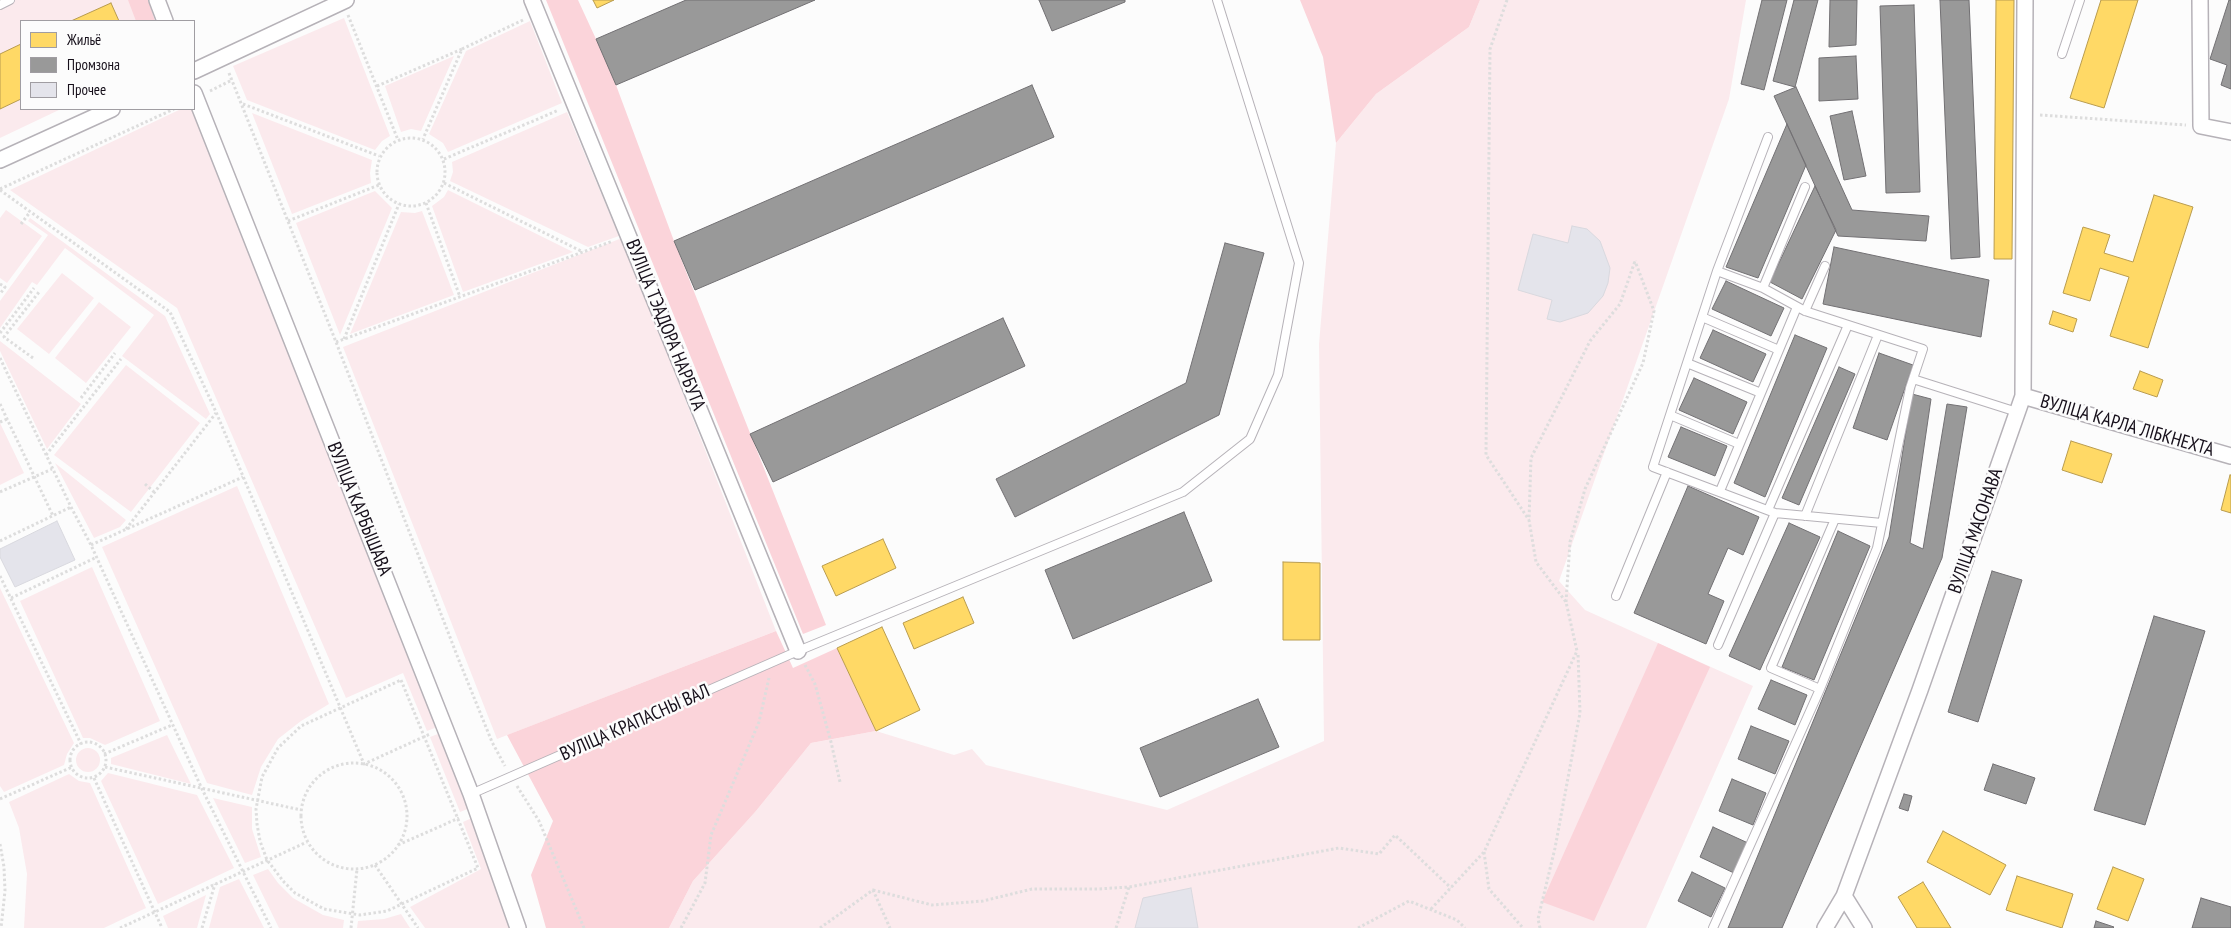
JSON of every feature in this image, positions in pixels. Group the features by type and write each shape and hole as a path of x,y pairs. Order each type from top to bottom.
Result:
{"street":[{"path":"157,0 165,20"},
{"name":"ВУЛІЦА ТЭАДОРА НАРБУТА","path":"532,0 798,651"},
{"name":"ВУЛІЦА МАСОНАВА","path":"1824,928 1844,896 1920,690 2023,396 2025,0"},
{"path":"2200,0 2202,126 2231,132"},
{"path":"195,71 346,6"},
{"name":"ВУЛІЦА КАРБЫШАВА","path":"195,96 446,729 478,812 518,928"},
{"path":"0,160 110,110"},
{"name":"ВУЛІЦА КАРЛА ЛІБКНЕХТА","path":"2023,396 2231,456"},
{"path":"1844,896 1864,928"}],"lane":[{"path":"0,5 10,0"},
{"name":"ВУЛІЦА КРАПАСНЫ ВАЛ","path":"471,794 798,651 1183,492 1250,439 1278,375 1299,263 1217,0"},
{"path":"2062,54 2080,0"},
{"path":"1768,137 1718,271 1653,467 1772,512 1882,523"},
{"path":"1763,288 1805,187"},
{"path":"1720,492 1779,350 1825,266"},
{"path":"1713,928 1820,689 1877,548 1913,379 1923,349 1801,309 1763,288 1718,271"},
{"path":"1702,317 1779,350"},
{"path":"1718,644 1848,325"},
{"path":"1805,516 1878,334"},
{"path":"1688,363 1761,393"},
{"path":"1913,379 2017,412"},
{"path":"1670,416 1739,444"},
{"path":"1616,596 1667,472"},
{"path":"1820,689 1771,668 1836,519"}],"path":[{"path":"1507,0 1490,49 1486,455 1530,520"},
{"path":"346,6 398,140"},
{"path":"377,86 532,16"},
{"path":"423,139 462,49"},
{"path":"223,57 492,742 539,821 584,928"},
{"path":"195,96 232,80"},
{"path":"242,104 379,156"},
{"path":"172,110 0,190 170,312 216,412 364,764"},
{"path":"444,159 560,110"},
{"path":"2024,113 2202,126"},
{"path":"412,137 423,139 434,146 444,159 446,172 444,183 437,195 426,203 414,206 399,204 389,198 378,184 379,156 398,140 412,137"},
{"path":"444,183 584,252"},
{"path":"288,222 378,184"},
{"path":"426,203 460,297"},
{"path":"344,339 399,204"},
{"path":"21,224 30,212"},
{"path":"336,342 615,240"},
{"path":"1540,928 1538,919 1555,848 1580,713 1578,651 1566,602 1570,542 1586,489 1643,363 1654,311 1635,261 1620,304 1590,341 1531,458 1530,520 1536,562 1566,602"},
{"path":"0,284 5,287 0,294"},
{"path":"0,333 34,288"},
{"path":"33,358 4,337 39,292"},
{"path":"31,293 36,296"},
{"path":"81,398 115,353"},
{"path":"0,358 91,545 202,789 271,928"},
{"path":"112,358 118,362"},
{"path":"46,455 121,359"},
{"path":"0,404 53,516"},
{"path":"125,530 216,412"},
{"path":"0,422 7,419"},
{"path":"0,492 52,468"},
{"path":"91,545 243,477"},
{"path":"145,484 154,492"},
{"path":"0,541 71,507"},
{"path":"11,598 97,558"},
{"path":"0,576 81,744"},
{"path":"798,651 815,684 840,782"},
{"path":"1431,909 1484,852 1578,651"},
{"path":"681,928 705,883 711,836 759,722 773,662"},
{"path":"401,680 424,736 478,868 387,912 352,915 324,909 302,898 284,882 267,860 260,841 257,824 257,802 262,777 278,748 301,726 401,680"},
{"path":"104,754 172,725"},
{"path":"364,764 424,736 446,729"},
{"path":"81,744 94,744 100,747 104,754 105,767 94,778 82,777 76,774 72,767 72,754 81,744"},
{"path":"348,764 364,764 392,779 404,799 407,811 406,823 398,845 391,854 374,865 358,868 341,867 325,861 307,842 303,834 301,810 309,788 326,771 348,764"},
{"path":"0,799 72,767"},
{"path":"105,767 257,802 301,810"},
{"path":"94,778 162,928"},
{"path":"398,845 458,818 478,812"},
{"path":"820,928 873,890 932,905 983,901 1032,888 1098,889 1129,887 1338,848 1379,854 1395,835 1451,888"},
{"path":"120,928 307,842"},
{"path":"0,844 4,867 5,891 1,928"},
{"path":"1484,852 1490,889 1523,928"},
{"path":"374,865 418,928"},
{"path":"350,928 358,868"},
{"path":"202,928 214,884"},
{"path":"1116,928 1129,887"},
{"path":"873,890 890,928"},
{"path":"1358,928 1409,901 1457,920 1465,928"}],"shaded area":[{"path":"0,0 148,0 155,20 20,20 20,110 59,110 0,138"},
{"path":"128,0 148,0 155,20 136,20"},
{"path":"546,0 578,0 596,39 616,85 674,241 826,625 803,634"},
{"path":"1300,0 1480,0 1469,27 1376,94 1336,143 1323,57"},
{"path":"1480,0 1746,0 1729,99 1559,581 1585,610 1753,686 1646,928 669,928 693,881 756,811 811,743 876,731 954,755 972,749 986,765 1167,810 1324,741 1319,344 1336,143 1376,94 1469,27"},
{"path":"344,18 390,136 382,141 375,150 247,100 233,66"},
{"path":"530,21 562,103 448,152 443,143 429,134 466,51"},
{"path":"454,56 421,131 411,129 401,132 385,86"},
{"path":"179,110 193,110 440,726 427,731 403,673 346,698 177,308 10,190"},
{"path":"567,112 619,236 588,247 450,181 453,172 452,162"},
{"path":"252,113 372,160 371,183 292,214"},
{"path":"448,190 573,252 463,292 432,206 444,197"},
{"path":"375,191 392,208 340,335 296,223"},
{"path":"6,210 42,236 7,283 0,278 0,218"},
{"path":"422,211 454,295 350,334 401,212 415,213"},
{"path":"30,218 165,316 210,414 206,419 122,356 154,315 65,248 37,285 32,282 0,328 0,301 48,235 28,221"},
{"path":"622,238 776,631 497,739 343,347"},
{"path":"62,273 94,298 49,354 17,329"},
{"path":"99,302 131,327 86,383 55,358"},
{"path":"0,341 81,404 47,449 0,351"},
{"path":"126,365 200,423 131,512 54,455"},
{"path":"0,423 24,473 0,485"},
{"path":"55,463 126,520 120,527 94,538"},
{"path":"237,486 329,704 301,721 278,739 261,767 252,795 207,783 102,547"},
{"path":"92,567 160,721 105,745 90,738 83,738 20,601"},
{"path":"0,588 74,743 67,754 64,765 4,792 0,786"},
{"path":"776,631 793,668 837,648 876,731 811,743 756,811 693,881 669,928 546,928 531,875 553,821 507,735"},
{"path":"1658,643 1710,667 1594,921 1542,902"},
{"path":"443,732 470,808 460,812 430,737"},
{"path":"167,735 191,784 111,764 111,758"},
{"path":"88,748 97,751 100,760 97,769 88,772 79,769 76,760 79,751"},
{"path":"108,773 197,795 234,868 158,904 101,781"},
{"path":"69,774 79,781 90,783 146,908 104,928 24,928 27,874 19,828 9,802"},
{"path":"213,798 252,807 252,829 261,857 245,863"},
{"path":"474,817 512,928 425,928 410,907 481,869 463,822"},
{"path":"268,869 278,883 293,898 323,915 344,920 343,928 279,928 253,875"},
{"path":"239,879 264,928 209,928 220,887"},
{"path":"206,895 197,928 168,928 163,916"},
{"path":"401,914 410,928 357,928 358,921 384,919"}],"building: Жильё":[{"path":"593,0 614,0 597,8"},
{"path":"1996,0 2014,0 2012,259 1994,259"},
{"path":"2101,0 2138,0 2104,108 2070,98"},
{"path":"111,3 119,20 73,20"},
{"path":"20,44 20,99 0,109 0,54"},
{"path":"2154,195 2193,207 2148,348 2110,336 2129,277 2100,268 2090,301 2063,293 2083,227 2110,235 2104,253 2133,262"},
{"path":"2053,311 2077,319 2073,332 2049,324"},
{"path":"2140,371 2163,380 2157,397 2133,389"},
{"path":"2071,441 2112,454 2102,483 2062,470"},
{"path":"2231,475 2231,513 2221,510"},
{"path":"883,539 896,568 836,596 822,566"},
{"path":"1283,562 1320,563 1320,640 1283,640"},
{"path":"963,597 974,623 914,649 903,623"},
{"path":"882,627 920,710 876,731 837,648"},
{"path":"1943,831 2006,865 1990,895 1927,862"},
{"path":"2113,867 2144,879 2128,921 2097,909"},
{"path":"2017,876 2073,894 2062,928 2006,910"},
{"path":"1923,882 1951,928 1917,928 1898,897"}],"building: Промзона":[{"path":"686,0 815,0 616,85 596,39"},
{"path":"1039,0 1125,0 1125,2 1052,31"},
{"path":"1762,0 1787,0 1764,90 1741,84"},
{"path":"1794,0 1818,0 1795,87 1773,81"},
{"path":"1830,0 1857,0 1856,45 1829,47"},
{"path":"1940,0 1969,0 1980,257 1951,259"},
{"path":"2229,0 2231,0 2231,89 2221,85 2227,65 2210,59"},
{"path":"1914,5 1920,192 1886,193 1880,6"},
{"path":"1856,56 1858,99 1819,101 1819,58"},
{"path":"1032,85 1054,137 695,290 674,241"},
{"path":"1796,87 1852,210 1929,216 1926,241 1838,236 1774,96"},
{"path":"1852,111 1866,176 1844,180 1830,116"},
{"path":"1787,124 1806,165 1758,278 1726,267"},
{"path":"1815,186 1836,230 1802,299 1770,282"},
{"path":"1225,243 1264,253 1219,415 1015,517 996,479 1186,383"},
{"path":"1834,247 1989,280 1981,337 1823,304"},
{"path":"1726,281 1784,308 1771,336 1712,309"},
{"path":"1003,318 1025,366 773,482 750,434"},
{"path":"1713,330 1766,354 1753,382 1700,358"},
{"path":"1795,335 1827,348 1765,497 1734,483"},
{"path":"1879,353 1913,365 1887,440 1853,428"},
{"path":"1839,367 1855,374 1799,505 1782,498"},
{"path":"1694,378 1747,402 1733,434 1679,410"},
{"path":"1912,394 1931,399 1910,543 1923,549 1947,404 1967,407 1942,558 1782,928 1728,928 1889,537"},
{"path":"1681,427 1727,446 1715,476 1668,457"},
{"path":"1688,486 1759,517 1743,555 1728,548 1708,594 1724,601 1706,644 1634,613"},
{"path":"1184,512 1212,581 1073,639 1045,570"},
{"path":"1789,523 1820,537 1760,670 1729,656"},
{"path":"1838,531 1870,546 1814,680 1782,667"},
{"path":"1992,571 2022,580 1978,722 1948,712"},
{"path":"2154,616 2205,631 2145,825 2094,810"},
{"path":"1771,680 1807,695 1795,725 1758,709"},
{"path":"1258,699 1279,747 1160,797 1140,748"},
{"path":"1751,726 1789,741 1775,774 1738,759"},
{"path":"1993,764 2035,778 2026,804 1984,790"},
{"path":"1732,779 1766,793 1753,825 1719,811"},
{"path":"1904,794 1912,796 1908,811 1899,808"},
{"path":"1713,827 1748,843 1734,873 1700,857"},
{"path":"1692,872 1725,888 1711,917 1678,901"},
{"path":"2201,898 2231,907 2231,928 2192,928"},
{"path":"2096,921 2114,927 2094,928"}],"building: Прочее":[{"path":"1572,226 1587,229 1600,241 1610,268 1608,283 1603,296 1588,313 1560,322 1547,319 1552,300 1518,290 1533,234 1568,243"},
{"path":"57,521 75,560 15,587 0,557 0,549"},
{"path":"1191,888 1198,928 1135,928 1143,898"}]}
